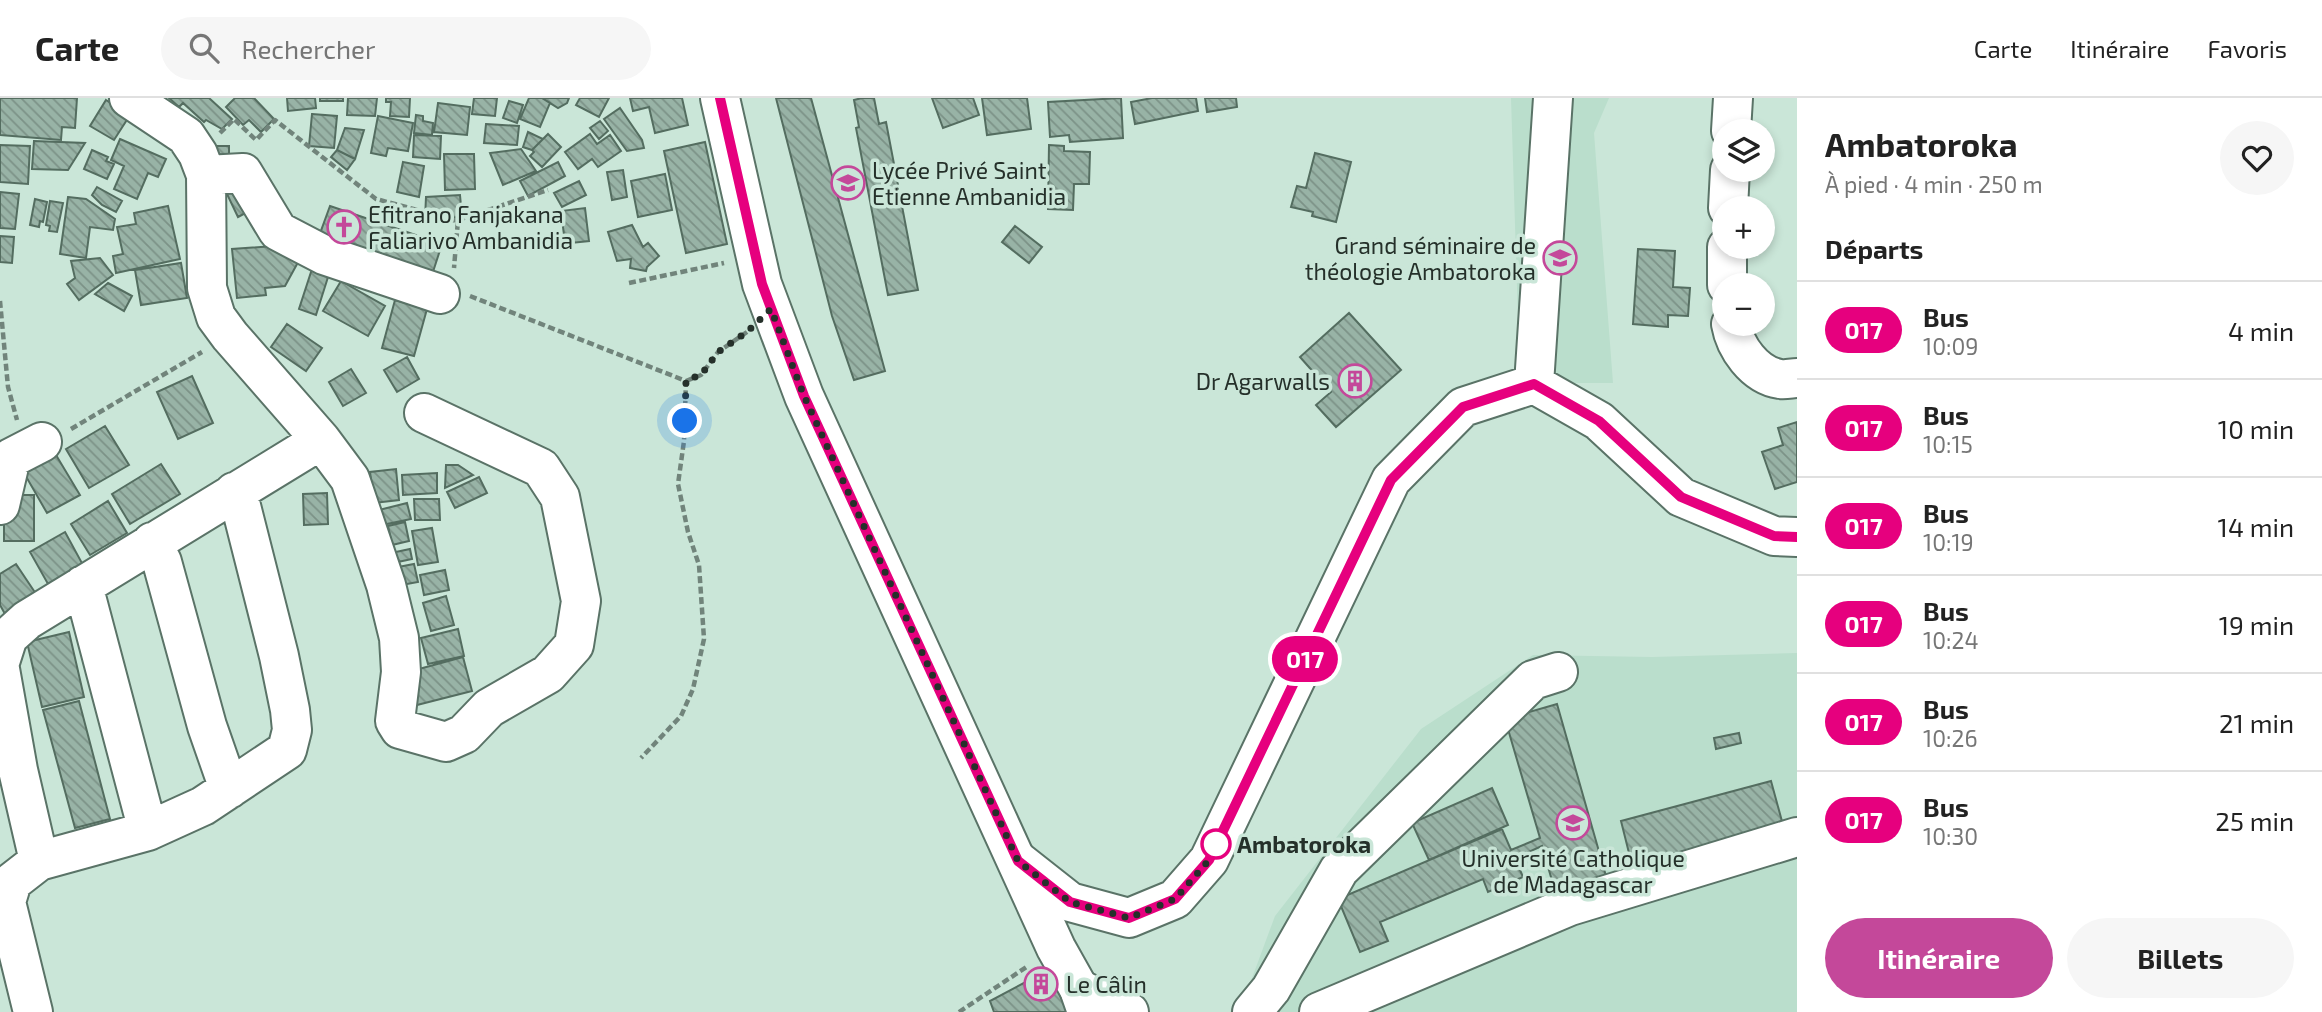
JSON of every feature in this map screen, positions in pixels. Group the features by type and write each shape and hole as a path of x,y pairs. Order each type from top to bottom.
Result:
{"street":[{"path":"129,98 186,136 198,154 206,175 207,288 216,317 321,440 350,479 386,585 400,649 401,671 396,721 400,729 446,742 464,734 489,708 548,674 574,645 581,601 560,497 541,468 424,413"},
{"path":"720,98 762,284 804,396 1083,1001 1129,1012"},
{"path":"1534,384 1553,98"},
{"path":"1732,119 1733,98"},
{"path":"206,175 243,173 278,231 324,255 453,287"},
{"path":"1733,336 1753,367 1779,379 1797,378"},
{"path":"1018,861 1070,902 1129,918 1175,899 1209,860 1391,480 1463,407 1534,384 1599,421 1681,497 1774,536 1797,537"},
{"path":"0,505 10,458 30,432"},
{"path":"0,663 8,637 27,620 321,440"},
{"path":"17,875 148,831 202,806 287,750 292,730 279,656 241,506 234,492"},
{"path":"152,542 162,562 207,726 229,789"},
{"path":"83,585 148,831"},
{"path":"0,669 17,875 6,902 33,1012"},
{"path":"1252,1012 1271,989 1339,870 1533,680 1558,671"},
{"path":"1319,1012 1570,906 1797,837"}],"path":[{"path":"186,136 222,133 234,119 256,140 275,120 376,199 421,211 421,223 458,220 548,190"},
{"path":"458,220 453,287 686,380 701,375 718,352 747,332 771,309"},
{"path":"629,283 756,257"},
{"path":"0,300 8,387 30,432 82,424 230,336"},
{"path":"641,758 681,716 693,689 704,639 699,565 688,532 678,484 684,441 686,380"},
{"path":"959,1012 1056,947"}],"shaded area":[{"name":"Grand séminaire de théologie Ambatoroka","path":"1511,98 1609,98 1594,133 1613,383 1520,383"},
{"name":"Université Catholique de Madagascar","path":"1797,653 1797,1012 1230,1012 1245,997 1275,916 1421,729 1533,655 1652,657"}],"building":[{"path":"0,98 77,98 75,128 62,127 61,140 0,135"},
{"path":"169,98 209,98 232,119 222,129 206,120 204,122 183,103 179,107"},
{"path":"235,98 254,98 274,119 261,132 249,120 243,125 226,107"},
{"path":"287,98 315,98 316,108 288,111"},
{"path":"320,98 343,98 343,101 320,101"},
{"path":"348,98 377,98 375,116 347,115"},
{"path":"386,98 410,98 409,117 390,116 391,102 386,102"},
{"path":"474,98 497,98 495,116 472,114"},
{"path":"529,98 542,98 550,103 540,127 520,119"},
{"path":"542,98 569,98 567,103 558,108"},
{"path":"580,98 609,98 599,117 576,105"},
{"path":"630,98 682,98 688,125 655,133 649,107 633,111"},
{"path":"776,98 811,98 885,371 854,380 832,316"},
{"path":"874,98 879,124 886,122 918,290 888,295 856,128 859,127 854,100"},
{"path":"932,98 973,98 979,115 943,128"},
{"path":"982,98 1027,98 1031,129 987,135"},
{"path":"1121,98 1123,138 1070,142 1069,135 1050,137 1048,102"},
{"path":"1152,98 1196,98 1198,111 1135,124 1131,102"},
{"path":"1205,98 1236,98 1237,107 1207,112"},
{"path":"106,100 130,115 114,140 90,126"},
{"path":"509,101 523,105 517,123 503,118"},
{"path":"438,103 470,107 467,135 434,132"},
{"path":"620,108 642,140 644,148 627,151 604,119"},
{"path":"312,114 337,116 334,148 309,146"},
{"path":"416,115 423,116 423,121 433,123 432,135 414,133"},
{"path":"378,116 413,123 408,151 388,148 386,156 371,153"},
{"path":"600,121 608,131 599,139 590,128"},
{"path":"486,124 519,126 517,145 484,143"},
{"path":"345,128 364,130 355,159 337,150"},
{"path":"528,132 543,139 532,150 523,147"},
{"path":"548,134 561,147 542,167 530,156 534,152 532,150"},
{"path":"590,134 597,144 610,135 621,151 598,167 592,159 578,169 565,152"},
{"path":"414,135 441,136 440,159 413,157"},
{"path":"120,139 166,159 158,177 148,173 137,199 114,189 124,166 111,160"},
{"path":"34,141 85,143 68,170 32,169"},
{"path":"705,142 727,244 686,253 664,151"},
{"path":"0,145 30,146 28,184 0,182"},
{"path":"1049,145 1064,146 1064,151 1090,152 1089,184 1074,184 1073,210 1048,209"},
{"path":"216,146 229,146 229,162 216,162"},
{"path":"521,149 536,171 503,185 490,153"},
{"path":"92,150 108,157 106,161 114,164 107,179 84,169"},
{"path":"337,150 355,159 347,170 331,157"},
{"path":"1315,153 1351,162 1336,222 1312,216 1313,212 1291,207 1297,186 1306,188"},
{"path":"444,154 474,154 475,189 445,190"},
{"path":"403,162 424,166 419,197 397,192"},
{"path":"558,162 565,176 528,196 520,181"},
{"path":"623,170 627,197 612,200 607,172"},
{"path":"665,174 672,210 638,217 631,181"},
{"path":"579,181 586,195 562,207 554,193"},
{"path":"239,185 251,210 238,217 226,192"},
{"path":"97,187 122,201 116,212 102,205 92,195"},
{"path":"0,192 19,194 15,229 0,228"},
{"path":"460,195 462,217 425,219 426,197"},
{"path":"68,197 86,199 115,219 113,230 90,227 86,258 60,254"},
{"path":"35,199 47,202 43,222 40,221 39,227 30,225"},
{"path":"50,201 63,203 57,232 49,231 50,226 46,225"},
{"path":"168,206 180,259 116,273 113,256 123,254 117,227 136,224 134,213"},
{"path":"330,206 442,244 431,278 318,239"},
{"path":"585,208 589,241 571,243 570,235 564,235 561,211"},
{"path":"632,225 643,247 648,243 659,256 646,271 630,268 631,259 617,261 608,232"},
{"path":"1015,226 1042,247 1029,263 1002,242"},
{"path":"0,236 14,237 12,263 0,262"},
{"path":"288,245 302,255 285,286 265,288 266,295 237,298 232,249"},
{"path":"1638,249 1675,251 1673,287 1690,288 1688,316 1668,315 1668,327 1633,324"},
{"path":"100,258 113,275 79,300 67,284 75,278 71,261"},
{"path":"181,263 187,298 141,305 135,270"},
{"path":"312,269 329,274 316,315 299,309"},
{"path":"341,281 385,306 368,336 323,311"},
{"path":"108,283 132,296 124,311 95,294"},
{"path":"395,300 427,309 414,356 382,348"},
{"name":"Dr Agarwalls","path":"1349,313 1401,370 1336,427 1316,405 1331,392 1300,357"},
{"path":"287,324 322,348 306,371 271,347"},
{"path":"407,357 419,379 397,392 384,370"},
{"path":"351,369 366,393 343,406 329,382"},
{"path":"192,376 213,423 178,439 157,392"},
{"path":"1797,422 1797,482 1775,489 1762,452 1783,445 1778,428"},
{"path":"105,426 129,465 89,488 66,449"},
{"path":"56,455 80,495 47,513 24,473"},
{"path":"161,464 180,494 130,524 112,494"},
{"path":"446,465 458,465 473,475 445,488"},
{"path":"396,469 399,500 374,503 370,472"},
{"path":"437,473 437,493 403,495 402,475"},
{"path":"479,477 487,493 455,508 447,492"},
{"path":"327,493 328,524 304,525 303,494"},
{"path":"16,495 34,495 34,541 4,541 4,506"},
{"path":"414,499 439,499 440,520 415,520"},
{"path":"108,501 127,533 90,555 71,524"},
{"path":"407,503 411,519 382,525 379,510"},
{"path":"405,522 409,541 392,545 388,526"},
{"path":"432,528 438,562 418,565 412,531"},
{"path":"65,532 83,565 48,584 30,552"},
{"path":"410,549 412,559 393,563 391,553"},
{"path":"16,564 36,594 5,614 0,605 0,574"},
{"path":"414,564 418,582 401,585 398,567"},
{"path":"445,570 449,590 424,595 420,575"},
{"path":"446,596 454,625 431,631 423,603"},
{"path":"458,629 464,656 428,664 421,638"},
{"path":"69,632 84,697 42,707 27,642"},
{"path":"463,657 472,691 417,705 408,672"},
{"path":"79,701 110,819 75,828 43,710"},
{"path":"1557,704 1606,876 1555,891 1542,846 1515,858 1523,877 1488,892 1483,879 1380,922 1388,941 1360,952 1338,899 1502,829 1511,850 1540,838 1505,719"},
{"path":"1739,733 1741,743 1716,749 1714,738"},
{"path":"1771,781 1783,825 1632,865 1621,821"},
{"path":"1492,788 1508,825 1429,860 1412,823"},
{"name":"Le Câlin","path":"1054,967 1070,1012 994,1012 990,1001"}],"bus line":[{"name":"017","path":"720,98 762,284 804,396 1018,861 1070,902 1129,918 1175,899 1209,860 1391,480 1463,407 1534,384 1599,421 1681,497 1774,536 1797,537"}],"place":[{"name":"Lycée Privé Saint Etienne Ambanidia","path":"848,183"},
{"name":"Efitrano Fanjakana Faliarivo Ambanidia","path":"344,227"},
{"name":"Grand séminaire de théologie Ambatoroka","path":"1560,258"},
{"name":"Dr Agarwalls","path":"1355,381"},
{"name":"Université Catholique de Madagascar","path":"1573,823"},
{"name":"Ambatoroka","path":"1216,844"},
{"name":"Le Câlin","path":"1041,984"}],"route":[{"path":"685,421 686,380 701,375 718,352 747,332 771,309 804,396 1018,861 1070,902 1129,918 1175,899 1209,860 1220,836 1216,844"}]}
